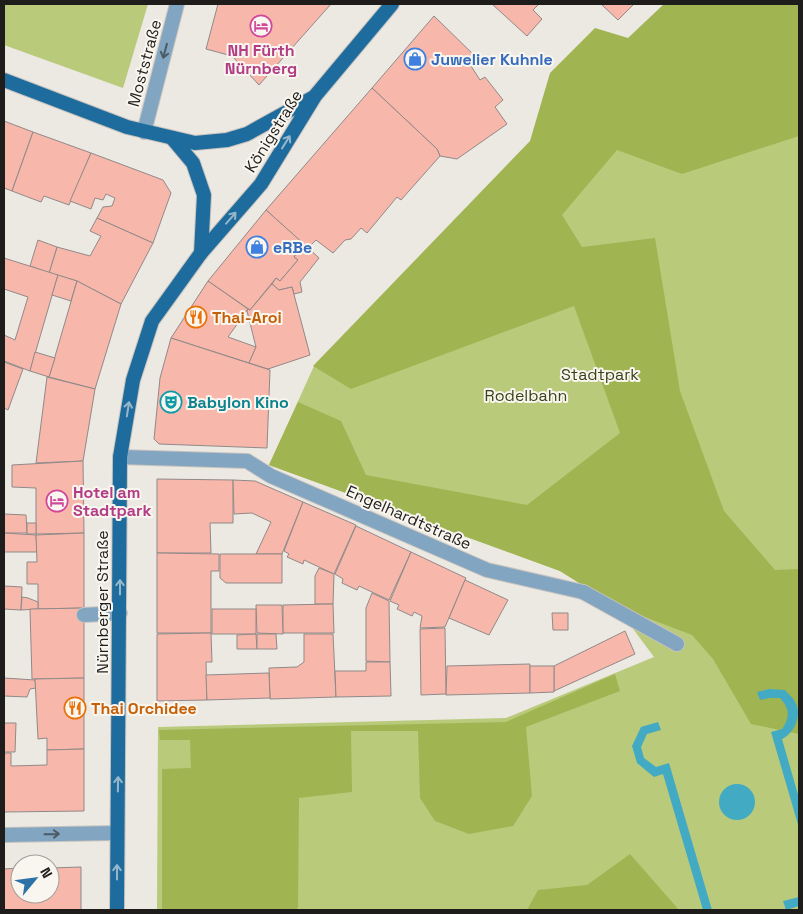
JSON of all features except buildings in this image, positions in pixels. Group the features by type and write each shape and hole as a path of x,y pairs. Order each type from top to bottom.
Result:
{"main road":[{"name":"Königstraße","path":"201,253 261,184 315,96 392,4"},
{"path":"4,80 127,127 195,143 226,140 247,134 315,96"},
{"path":"172,138 193,163 204,195 201,253"},
{"name":"Nürnberger Straße","path":"117,910 120,457 133,380 152,321 201,253"}],"street":[{"name":"Moststraße","path":"144,132 177,4"},
{"name":"Engelhardtstraße","path":"120,457 247,461 271,476 487,570 583,592 677,644"},
{"path":"84,615 120,613"},
{"path":"4,835 117,833"}],"green space":[{"path":"4,4 148,4 123,88 4,45"},
{"path":"664,4 799,4 799,136 682,174 617,150 562,215 582,247 655,238 680,391 724,511 775,570 799,569 799,734 751,724 713,659 692,635 616,606 560,571 269,465 298,402 341,421 366,475 527,505 620,433 574,306 351,389 313,366 530,141 550,73 595,28 628,38"},
{"name":"Stadtpark","path":"799,4 799,910 157,910 158,727 506,718 654,657 616,606 560,571 269,465 314,366"},
{"path":"615,674 620,691 526,727 532,796 513,826 469,834 435,821 420,798 418,731 351,731 352,792 299,798 298,907 296,910 162,910 162,769 191,768 190,740 160,740 159,730 506,722"},
{"path":"630,854 679,910 527,910 538,890 587,885"}],"water":[{"path":"769,689 785,690 797,707 798,718 796,723 790,733 782,739 799,798 799,828 771,732 782,729 788,713 786,706 780,698 760,700 757,692"},
{"path":"658,722 661,730 647,734 641,747 644,758 656,767 669,763 712,910 703,910 663,774 654,777 637,763 632,746 641,727"},
{"path":"737,784 744,785 750,789 754,795 754,809 750,815 744,819 737,820 730,819 724,815 720,809 719,802 720,795 724,789 730,785"},
{"path":"799,897 799,906 786,910 783,901"}],"place":[{"name":"NH Fürth Nürnberg","path":"261,26"},
{"name":"Juwelier Kuhnle","path":"415,59"},
{"name":"eRBe","path":"257,247"},
{"name":"Thai-Aroi","path":"196,317"},
{"name":"Babylon Kino","path":"171,402"},
{"name":"Hotel am Stadtpark","path":"57,501"},
{"name":"Thai Orchidee","path":"75,708"}],"park label":[{"name":"Rodelbahn","path":"526,395"}]}
